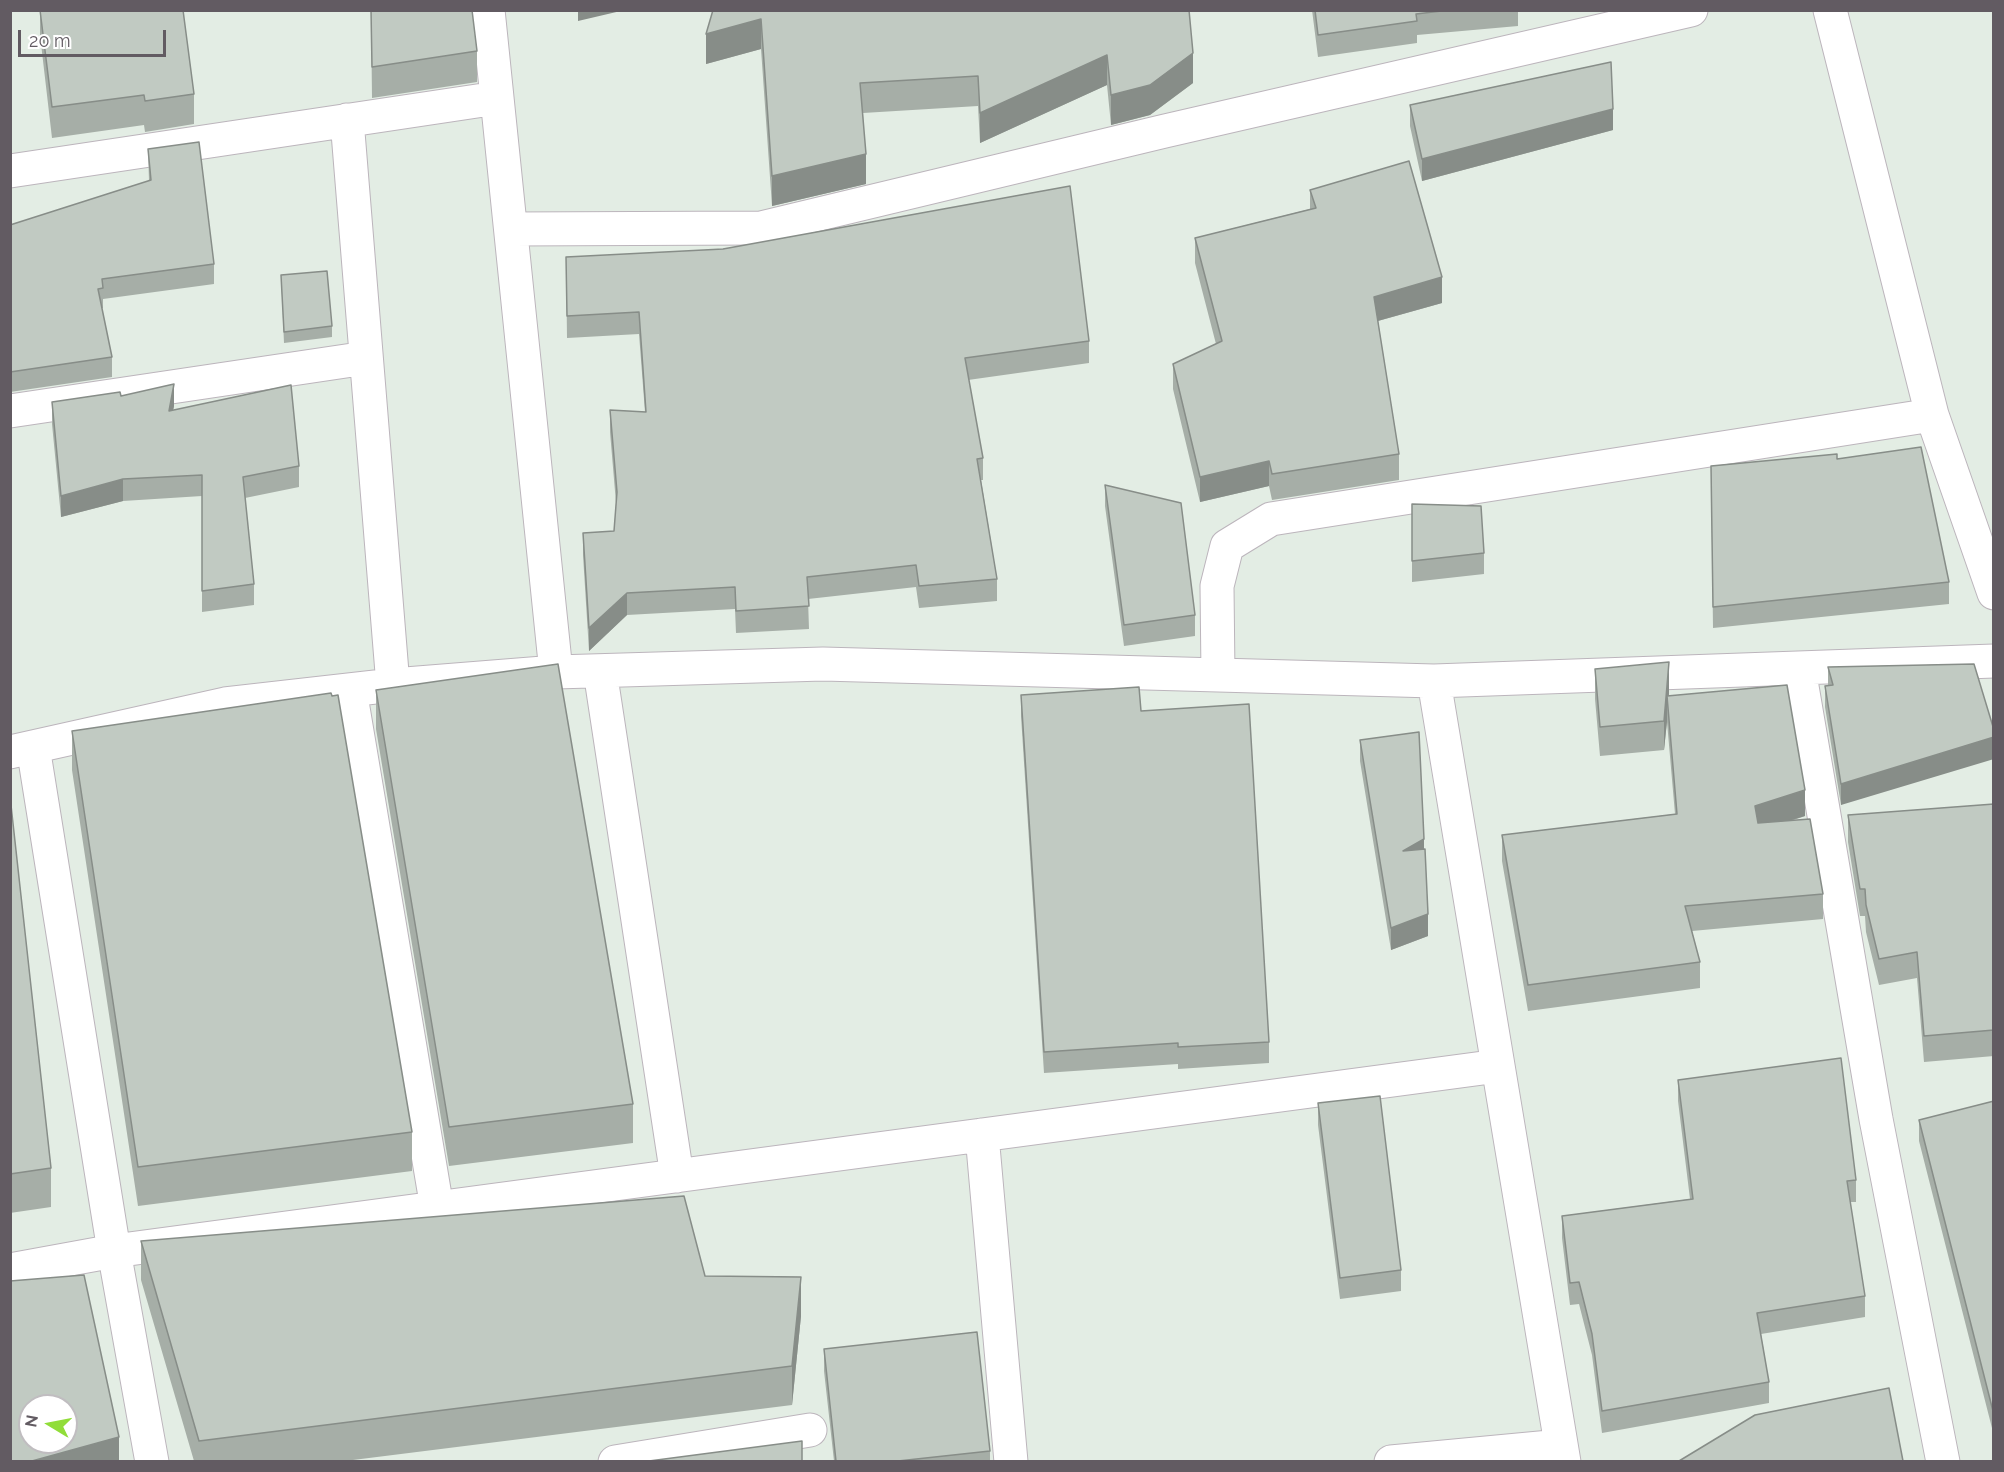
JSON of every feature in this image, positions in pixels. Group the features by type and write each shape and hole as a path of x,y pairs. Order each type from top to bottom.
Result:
{"street":[{"path":"488,10 556,672"},
{"path":"511,229 761,228 1165,131 1691,10"},
{"path":"1830,10 1932,415 1994,593"},
{"path":"10,171 497,98"},
{"path":"347,120 393,685"},
{"path":"10,411 366,358"},
{"path":"1218,675 1217,586 1227,546 1271,519 1932,415"},
{"path":"152,1461 22,750 225,704 393,685 556,672 823,664 1434,681 1994,661"},
{"path":"1799,669 1876,1119 1943,1461"},
{"path":"600,671 677,1176"},
{"path":"1391,1461 1562,1454 1434,681"},
{"path":"350,690 436,1208"},
{"path":"10,1270 114,1251 1498,1066"},
{"path":"982,1135 1011,1461"},
{"path":"615,1461 810,1430"}],"building":[{"path":"40,10 183,10 194,94 145,101 144,95 52,107"},
{"path":"371,10 472,10 477,51 372,67"},
{"path":"713,10 1189,10 1193,53 1150,85 1111,95 1107,55 980,113 978,76 860,83 866,154 772,176 761,19 706,34"},
{"path":"1315,10 1450,10 1416,14 1417,21 1318,35"},
{"path":"1611,62 1613,109 1422,159 1410,105"},
{"path":"199,142 214,264 102,279 103,288 98,289 112,357 10,372 10,225 151,180 148,149"},
{"path":"1409,161 1442,277 1374,297 1399,454 1272,474 1269,461 1200,477 1173,364 1222,341 1195,238 1316,208 1310,190"},
{"path":"1070,186 1089,341 965,358 983,458 977,459 997,579 919,586 916,565 807,577 809,606 736,611 735,587 627,593 589,628 583,533 614,531 617,492 610,410 646,412 639,312 567,316 566,257 723,249"},
{"path":"327,271 332,326 284,332 281,275"},
{"path":"174,384 169,411 291,385 299,466 243,477 254,584 202,591 202,475 123,479 61,496 52,402 120,392 121,396"},
{"path":"1921,447 1949,582 1713,607 1711,466 1837,454 1837,459"},
{"path":"1105,485 1181,503 1195,615 1124,625"},
{"path":"1412,504 1481,506 1484,553 1412,561"},
{"path":"1669,662 1664,721 1600,727 1595,669"},
{"path":"558,664 633,1104 449,1127 376,690"},
{"path":"1974,664 1994,730 1994,737 1841,784 1825,686 1833,685 1828,667"},
{"path":"1787,685 1805,790 1755,806 1758,823 1810,819 1823,894 1685,906 1700,962 1528,985 1502,835 1677,814 1667,696"},
{"path":"1139,687 1141,711 1249,704 1269,1042 1178,1047 1178,1043 1044,1052 1021,695"},
{"path":"331,693 332,696 338,695 412,1132 138,1167 72,731"},
{"path":"1419,732 1424,839 1403,851 1425,849 1428,914 1391,928 1360,740"},
{"path":"10,796 51,1168 10,1174"},
{"path":"1994,804 1994,1030 1924,1036 1917,952 1879,959 1866,905 1865,889 1860,889 1848,815"},
{"path":"1841,1058 1856,1180 1847,1181 1865,1296 1757,1313 1769,1382 1602,1411 1592,1334 1579,1282 1570,1283 1562,1216 1693,1199 1678,1080"},
{"path":"1380,1096 1401,1270 1340,1278 1318,1103"},
{"path":"1994,1101 1994,1415 1919,1120"},
{"path":"684,1196 705,1276 801,1277 792,1366 199,1441 141,1241"},
{"path":"84,1275 119,1437 78,1448 78,1394 18,1394 18,1454 57,1454 32,1461 10,1461 10,1281"},
{"path":"977,1332 990,1451 898,1461 836,1461 824,1349"},
{"path":"1889,1388 1903,1461 1679,1461 1755,1415"},
{"path":"802,1441 802,1461 649,1461"}]}
